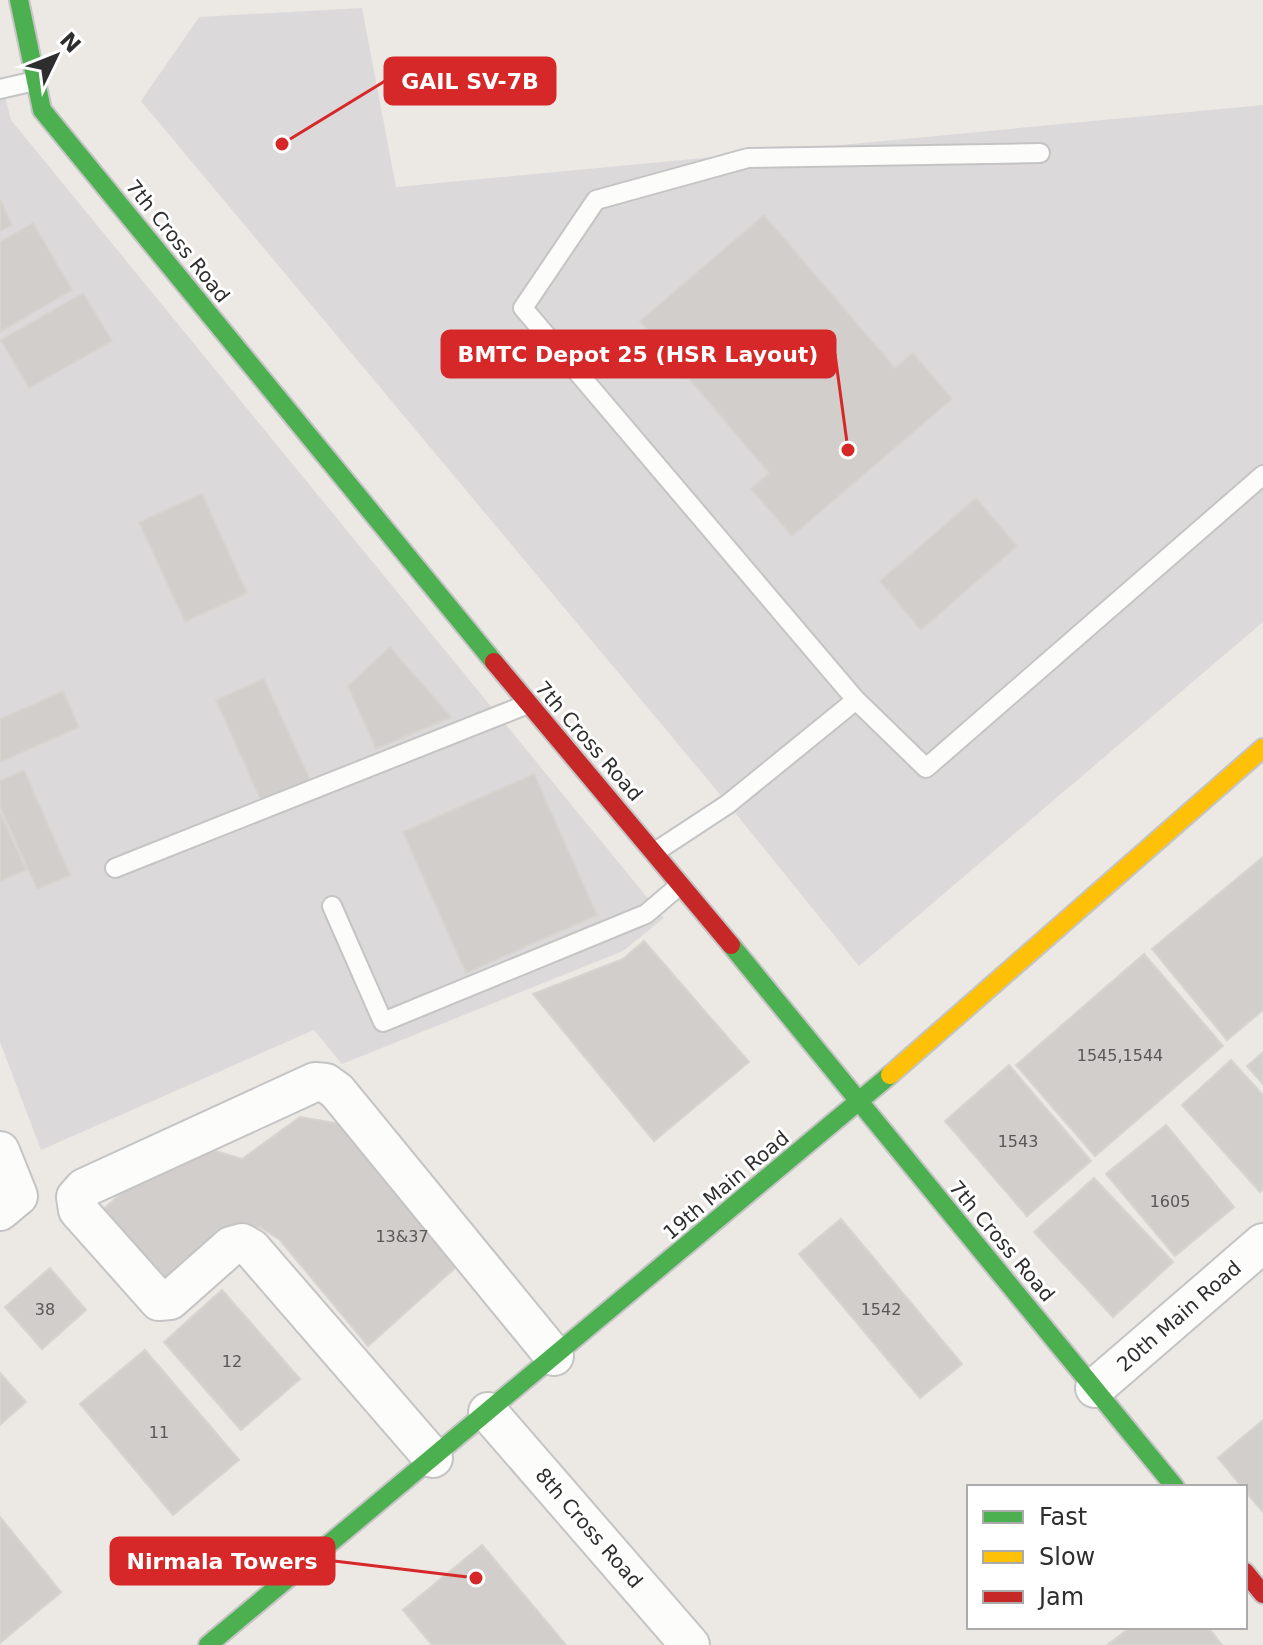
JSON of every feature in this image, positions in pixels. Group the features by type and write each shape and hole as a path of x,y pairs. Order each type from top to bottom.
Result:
{"street":[{"name":"7th Cross Road","path":"19,0 42,110 1173,1485"},
{"name":"19th Main Road","path":"208,1645 859,1102 1263,748"},
{"path":"433,1458 251,1248 242,1243 231,1246 170,1300 159,1301 78,1210 76,1197 84,1188 286,1095 315,1082 326,1083 337,1091 554,1356"},
{"path":"0,1151 9,1203"},
{"name":"20th Main Road","path":"1095,1388 1263,1243"},
{"name":"8th Cross Road","path":"488,1412 690,1645"},
{"path":"1247,1574 1263,1594"}],"lane":[{"path":"0,89 35,81"},
{"path":"1040,153 748,158 596,200 523,308 856,700 926,768 1263,475"},
{"path":"655,852 728,804 856,700"},
{"path":"115,868 528,704"},
{"path":"332,906 383,1022 646,914 680,885"}],"shaded area":[{"path":"362,8 396,187 1263,105 1263,622 859,966 728,804 141,101 199,17"},
{"path":"0,76 11,120 664,918 623,951 342,1064 314,1030 41,1150 0,1042"}],"building":[{"path":"0,199 12,225 0,231"},
{"path":"764,215 895,368 913,353 952,399 792,536 751,489 769,473 640,321"},
{"path":"33,223 72,290 0,332 0,242"},
{"path":"83,293 112,341 29,388 1,340"},
{"path":"202,494 247,593 185,622 139,522"},
{"path":"976,498 1017,546 921,630 880,581"},
{"path":"390,647 451,717 376,749 348,686"},
{"path":"264,679 311,782 262,803 216,700"},
{"path":"63,691 79,727 0,762 0,719"},
{"path":"24,770 70,875 37,889 0,806 0,781"},
{"path":"534,774 597,915 466,973 403,832"},
{"path":"0,813 26,870 0,881"},
{"path":"1263,857 1263,1010 1227,1040 1152,949"},
{"path":"644,941 749,1062 654,1141 533,994 623,959"},
{"path":"1144,954 1223,1046 1095,1156 1016,1065"},
{"path":"1263,1052 1263,1084 1247,1066"},
{"path":"1231,1060 1263,1095 1263,1189 1260,1192 1182,1105"},
{"path":"1009,1065 1091,1161 1027,1216 945,1121"},
{"path":"300,1117 357,1127 465,1259 368,1346 280,1240 260,1227 239,1226 165,1288 99,1213 145,1172 206,1148 242,1159"},
{"path":"1166,1125 1234,1207 1175,1256 1106,1174"},
{"path":"1094,1178 1173,1262 1113,1317 1034,1232"},
{"path":"841,1219 962,1364 920,1398 799,1254"},
{"path":"50,1268 86,1310 42,1349 5,1307"},
{"path":"222,1290 300,1379 241,1430 164,1342"},
{"path":"145,1350 239,1460 173,1515 80,1404"},
{"path":"0,1373 26,1402 0,1425"},
{"path":"1263,1420 1263,1512 1247,1493 1247,1485 1240,1485 1218,1458"},
{"path":"0,1517 61,1592 0,1643"},
{"path":"482,1545 566,1645 432,1645 403,1610"},
{"path":"1128,1629 1210,1629 1222,1645 1107,1645"}],"traffic: fast":[{"path":"19,0 42,110 494,662"},
{"path":"731,945 1173,1485"},
{"path":"208,1645 890,1075"}],"traffic: slow":[{"path":"890,1075 1263,748"}],"traffic: jam":[{"path":"494,662 731,945"},
{"path":"1247,1574 1263,1594"}],"place":[{"name":"GAIL SV-7B","path":"282,144"},
{"name":"BMTC Depot 25 (HSR Layout)","path":"848,450"},
{"name":"Nirmala Towers","path":"476,1578"}]}
